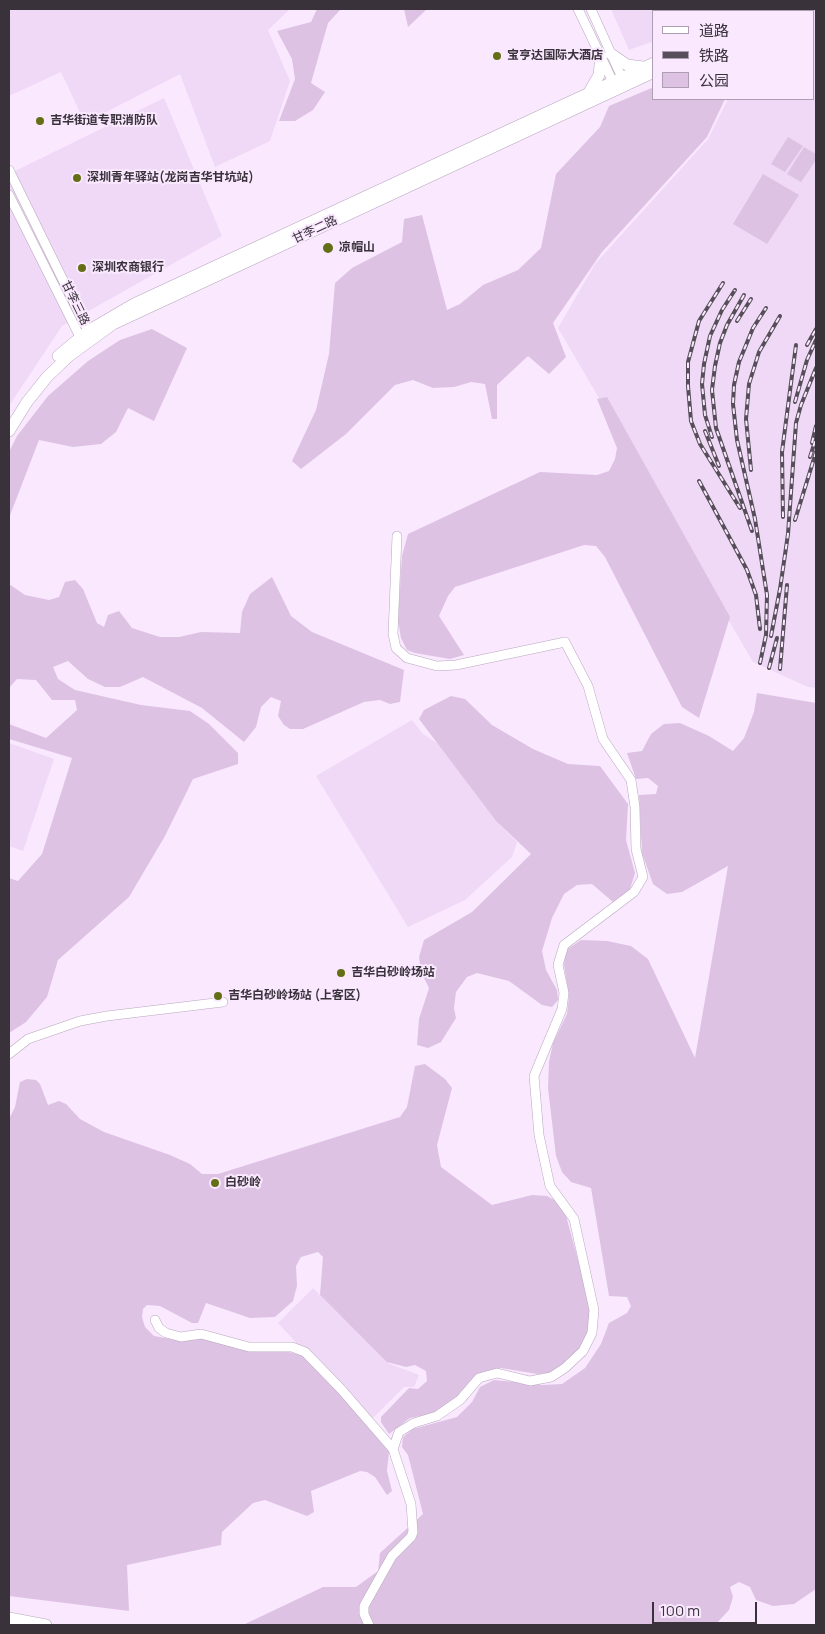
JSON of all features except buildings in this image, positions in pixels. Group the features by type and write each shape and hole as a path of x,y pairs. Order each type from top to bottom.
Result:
{"main road":[{"path":"588,94 606,55 627,65 652,67"},
{"name":"甘李二路","path":"9,431 27,402 47,377 85,336 652,67"},
{"name":"甘李二路","path":"9,416 41,372 85,336 134,304 588,94 619,83"},
{"path":"9,1618 46,1625"}],"street":[{"path":"578,9 606,55 619,83"},
{"path":"591,9 606,55"},
{"name":"甘李三路","path":"9,170 85,336"},
{"name":"甘李三路","path":"9,195 85,336"},
{"path":"393,1450 399,1432 414,1423 438,1416 460,1400 479,1378 497,1373 530,1381 550,1377 565,1368 583,1351 592,1333 594,1310 574,1219 550,1186 539,1135 534,1076 562,1009 564,993 558,965 564,946 634,892 643,877 636,849 635,806 631,780 603,739 588,686 565,642 456,665 437,666 406,658 396,648 393,634 397,536"},
{"path":"9,1054 28,1039 80,1022 107,1016 223,1002"},
{"path":"155,1320 159,1328 166,1333 181,1337 201,1334 249,1347 292,1348 305,1352 341,1389 393,1450 407,1491 414,1526 411,1537 392,1556 364,1606 364,1614 369,1625"}],"shaded area":[{"path":"9,9 290,9 268,30 290,81 270,141 215,167 180,74 85,123 61,72 9,96"},
{"path":"611,9 710,9 652,10 652,42 629,50"},
{"path":"816,9 816,688 808,687 753,662 558,328 595,264 708,139 728,100 815,100 815,10 810,10"},
{"path":"164,98 222,236 62,326 9,406 9,174"},
{"path":"412,720 423,734 438,744 496,821 517,842 512,857 465,900 408,927 316,776"},
{"path":"9,743 54,759 23,851 9,846"},
{"path":"313,1288 390,1364 419,1375 414,1387 404,1387 369,1422 278,1323"}],"green space":[{"path":"317,9 341,9 328,23 311,83 325,92 313,110 295,121 279,121 295,79 292,59 277,31 311,22"},
{"path":"404,9 427,9 408,27"},
{"path":"652,88 652,100 725,100 707,137 602,252 553,323 566,357 549,374 528,356 497,385 497,419 492,419 485,384 471,382 454,387 433,388 413,380 395,385 346,434 301,469 292,461 316,410 329,354 335,283 352,268 402,242 404,219 422,215 447,310 460,304 483,285 518,270 541,248 556,174 600,127 609,106"},
{"path":"788,137 803,146 785,172 771,164"},
{"path":"804,147 816,154 816,160 801,182 787,174"},
{"path":"763,174 799,195 767,244 733,224"},
{"path":"152,329 187,348 154,421 128,408 116,432 101,444 73,447 39,440 9,518 9,452 17,436 48,396 88,361 120,340"},
{"path":"607,397 730,617 699,718 682,707 605,557 596,546 584,545 455,587 448,596 439,616 464,655 450,659 415,653 407,650 401,638 398,621 402,556 408,534 540,472 597,475 609,471 615,459 617,448 597,399"},
{"path":"272,577 291,616 312,632 404,670 400,702 390,704 380,700 364,702 303,729 290,729 284,725 278,716 281,701 271,697 261,707 256,727 244,742 202,708 143,677 120,687 105,687 88,679 68,661 53,667 58,679 75,690 141,705 190,711 209,724 238,753 238,764 193,779 165,836 129,897 58,960 47,997 26,1022 9,1033 9,878 18,881 42,854 72,758 9,739 9,724 46,738 77,710 75,700 52,700 36,680 17,679 9,688 9,584 25,595 49,600 59,597 65,582 75,580 83,589 97,623 104,627 108,615 119,611 132,628 160,637 179,637 201,632 240,633 242,612 250,594"},
{"path":"757,693 816,703 816,1589 794,1604 773,1606 756,1600 750,1587 739,1582 730,1587 733,1597 729,1610 715,1625 243,1625 323,1587 356,1587 378,1571 380,1553 423,1514 408,1455 402,1447 403,1437 413,1429 457,1417 472,1402 480,1387 494,1380 543,1385 562,1384 585,1368 601,1344 609,1323 627,1313 631,1306 627,1297 609,1296 591,1188 571,1182 562,1172 556,1156 548,1088 549,1062 553,1043 567,1014 569,996 564,965 566,950 581,940 607,941 631,946 648,959 695,1058 728,866 682,892 667,894 653,884 642,853 639,795 656,794 658,786 648,778 636,779 627,753 642,751 651,734 664,724 680,723 709,736 733,751 744,738 754,712"},
{"path":"451,696 465,699 492,725 533,749 568,764 600,766 628,804 626,840 635,873 630,889 613,902 592,884 577,885 564,894 552,918 542,951 546,970 557,990 558,1000 552,1007 542,1005 509,981 477,973 467,977 456,992 454,1008 456,1018 441,1042 428,1048 417,1045 419,1019 429,988 421,972 419,957 424,940 472,912 531,854 496,821 419,719 424,710"},
{"path":"425,1064 445,1079 452,1088 437,1145 441,1167 492,1205 532,1195 547,1196 558,1202 565,1212 591,1308 586,1340 577,1354 551,1373 537,1374 501,1368 487,1372 475,1385 467,1400 452,1410 410,1418 389,1434 381,1422 381,1417 409,1388 418,1389 427,1381 426,1371 415,1365 406,1367 387,1362 320,1295 323,1257 318,1252 301,1257 296,1266 297,1286 293,1301 275,1317 250,1318 206,1303 198,1323 192,1323 160,1306 147,1305 143,1309 142,1317 145,1327 154,1336 180,1341 208,1338 245,1350 285,1351 304,1356 338,1389 389,1451 387,1471 392,1491 387,1495 375,1477 367,1472 360,1471 311,1491 314,1512 307,1516 265,1500 253,1503 222,1532 221,1545 127,1565 129,1611 9,1596 9,1119 15,1107 20,1082 27,1079 36,1080 40,1084 48,1105 59,1101 66,1104 80,1119 104,1132 170,1155 190,1164 202,1174 218,1174 400,1117 407,1107 415,1066"}],"railway":[{"path":"723,283 699,321 688,362 688,386 691,421 700,444 740,508"},
{"path":"712,437 705,415 702,384 704,364 710,336 722,310 735,290"},
{"path":"744,295 727,325 720,343 712,390 716,428 752,531"},
{"path":"737,321 751,299"},
{"path":"760,663 766,635 767,595 755,519 737,440 733,404 734,385 739,362 753,328 766,308"},
{"path":"751,470 746,419 749,384 759,352 780,316"},
{"path":"807,345 816,329"},
{"path":"795,402 807,360 816,340"},
{"path":"783,517 782,452 796,345"},
{"path":"771,636 788,534 796,423 816,368"},
{"path":"812,443 816,426"},
{"path":"705,431 719,466"},
{"path":"810,457 816,438"},
{"path":"795,520 816,452"},
{"path":"699,481 747,570 756,595 760,629"},
{"path":"780,669 787,585"},
{"path":"769,668 777,638"}],"place":[{"name":"宝亨达国际大酒店","path":"497,56"},
{"name":"吉华街道专职消防队","path":"40,121"},
{"name":"深圳青年驿站(龙岗吉华甘坑站)","path":"77,178"},
{"name":"凉帽山","path":"328,248"},
{"name":"深圳农商银行","path":"82,268"},
{"name":"吉华白砂岭场站","path":"341,973"},
{"name":"吉华白砂岭场站 (上客区)","path":"218,996"},
{"name":"白砂岭","path":"215,1183"}]}
